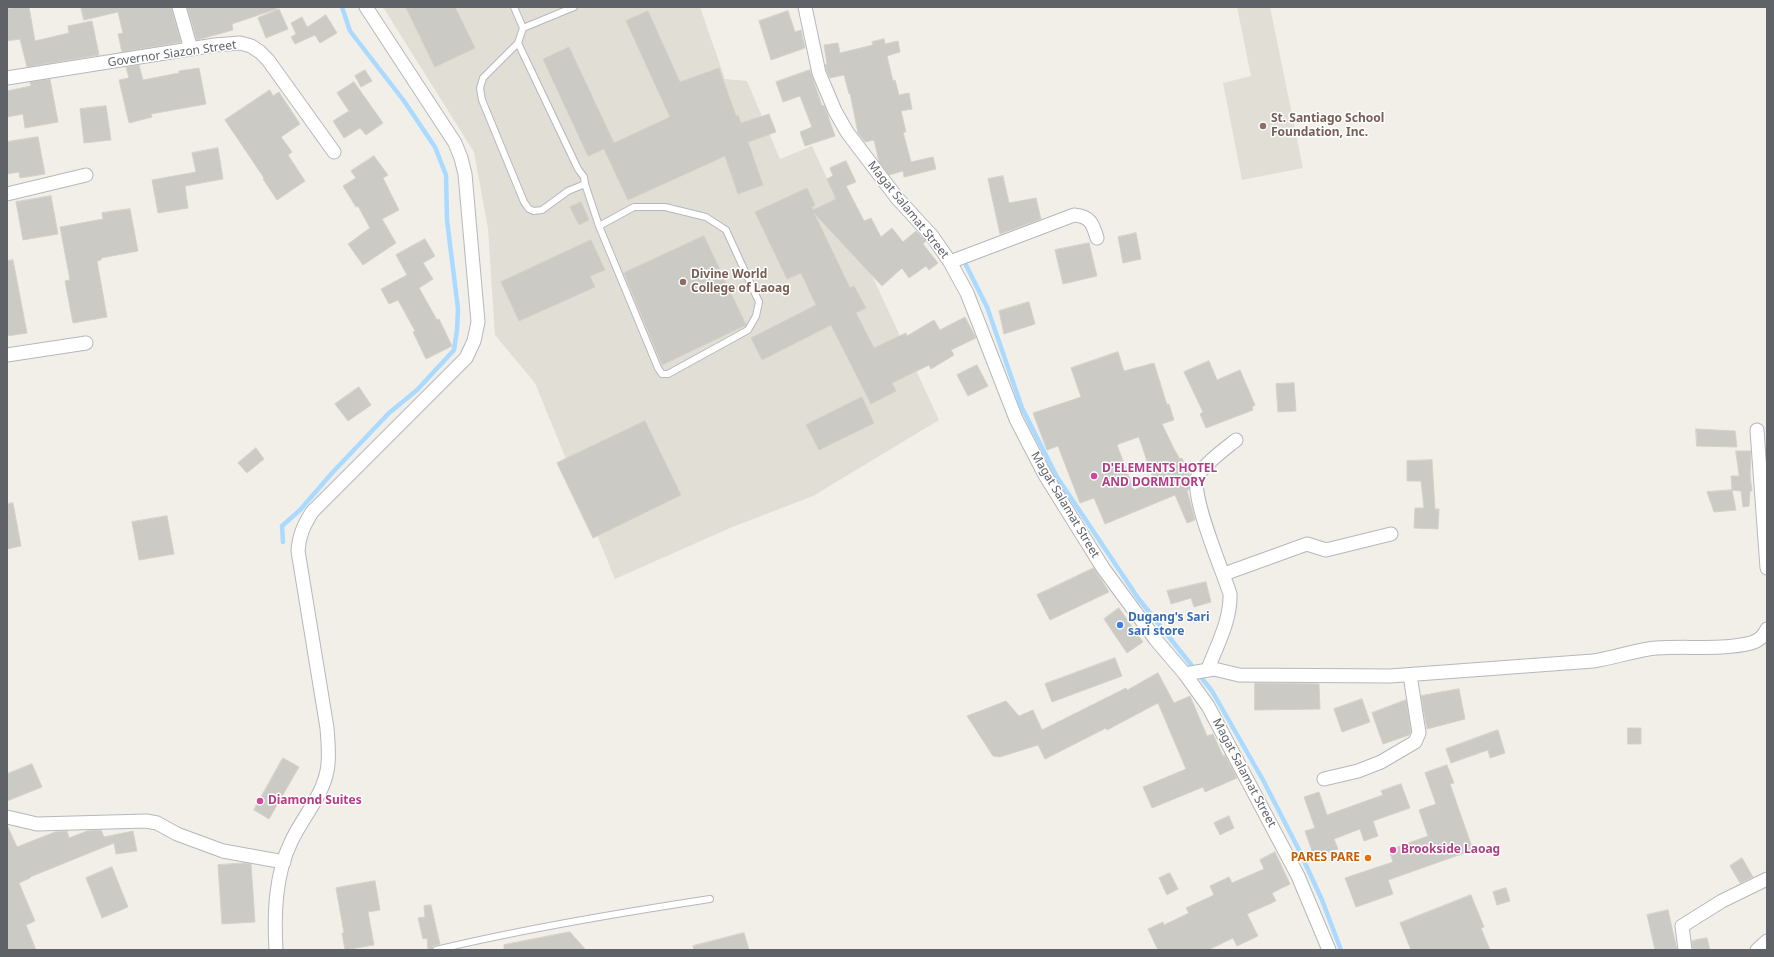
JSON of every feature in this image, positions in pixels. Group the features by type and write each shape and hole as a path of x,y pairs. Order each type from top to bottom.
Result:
{"street":[{"path":"179,7 191,49"},
{"path":"276,950 275,926 277,890 284,862 291,842 319,793 327,772 329,753 327,728 298,550 299,537 304,524 312,512 466,358 474,341 478,322 465,174 462,158 455,143 366,7"},
{"name":"Magat Salamat Street","path":"805,7 819,73 835,111 847,132 897,198 932,236 950,262 967,293 1016,419 1044,475 1103,568 1156,640 1187,673 1208,706 1298,876 1329,950"},
{"name":"Governor Siazon Street","path":"7,78 191,49 240,44 250,46 260,52 268,60 334,152"},
{"path":"7,194 86,175"},
{"path":"950,262 1074,215 1089,219 1094,225 1097,238"},
{"path":"7,355 86,343"},
{"path":"1757,430 1767,568"},
{"path":"1205,669 1227,620 1230,606 1230,594 1203,518 1196,484 1203,469 1236,440"},
{"path":"1224,574 1307,544 1311,544 1326,550 1392,534"},
{"path":"1187,673 1205,669 1239,675 1410,675 1593,661 1656,648 1752,643 1761,638 1767,629"},
{"path":"1324,778 1358,771 1381,762 1415,742 1418,733 1410,675"},
{"path":"7,817 37,824 112,821 152,822 176,834 223,852 284,862"},
{"path":"1685,950 1682,926 1722,901 1767,879"},
{"path":"1757,950 1767,941"}],"lane":[{"path":"514,7 523,28 518,43 483,78 480,88 482,100 524,202 529,209 534,211 542,210 568,191 585,184"},
{"path":"523,28 574,7"},
{"path":"518,43 578,170 584,177 598,226 658,368 662,374 668,374 748,330 756,316 759,302 726,230 706,217 666,207 634,207 598,226"},
{"path":"436,950 502,934 601,916 710,899"}],"shaded area":[{"name":"Divine World College of Laoag","path":"383,7 700,7 725,79 747,81 780,159 812,146 939,420 813,496 730,528 615,579 535,383 495,335 488,229 474,152"},
{"name":"St. Santiago School Foundation, Inc.","path":"1237,7 1270,7 1303,168 1242,180 1223,83 1251,76"}],"building":[{"path":"29,7 35,41 69,33 68,26 92,21 99,55 27,67 20,39 7,41 7,9"},
{"path":"81,7 171,7 181,42 122,52 118,34 123,33 118,12 84,20"},
{"path":"187,7 276,7 276,9 232,24 233,30 197,40"},
{"path":"406,7 455,7 475,48 435,67"},
{"path":"279,9 288,29 266,38 258,18"},
{"path":"648,11 680,82 719,68 736,116 738,115 741,123 769,114 776,132 748,142 763,185 738,194 725,156 628,200 604,149 588,156 543,59 569,47 614,143 670,117 626,21"},
{"path":"788,11 795,32 801,30 805,48 771,60 759,21"},
{"path":"326,15 337,33 320,43 315,35 295,44 291,37 296,34 291,23 302,17 307,27"},
{"path":"884,39 885,44 898,41 900,52 887,56 893,81 895,80 899,95 909,93 912,109 901,111 906,132 903,132 911,162 933,157 936,169 904,177 903,171 889,175 879,162 874,140 865,142 858,133 850,93 849,94 844,75 830,78 827,71 825,65 827,64 824,45 838,43 840,53 873,45 872,42"},
{"path":"139,65 143,80 179,73 179,71 199,68 206,104 151,114 152,117 129,123 119,80 129,78 126,67"},
{"path":"365,70 372,81 361,87 355,76"},
{"path":"810,70 822,106 824,105 835,136 805,146 800,132 812,127 800,96 783,102 776,82"},
{"path":"50,79 58,122 25,128 23,114 7,117 7,91 31,86 30,82"},
{"path":"354,82 383,123 366,135 360,128 344,138 333,121 349,111 337,93"},
{"path":"270,90 273,96 279,92 300,124 281,137 292,152 288,155 305,181 277,200 225,120"},
{"path":"106,106 111,140 84,143 80,109"},
{"path":"38,137 45,174 20,178 19,172 7,174 7,142"},
{"path":"218,148 223,179 185,186 188,208 158,213 152,180 196,172 192,153"},
{"path":"374,156 388,175 383,178 399,210 382,219 396,243 363,265 348,244 370,228 358,206 356,207 343,186 356,178 351,171"},
{"path":"846,161 856,182 846,186 864,221 871,218 881,237 892,228 903,242 916,231 926,241 923,244 938,263 929,270 926,266 909,278 902,268 882,286 814,213 850,288 854,286 866,308 856,313 874,348 906,333 907,336 934,320 940,330 965,317 976,338 951,350 954,355 931,369 929,365 892,383 896,391 871,404 831,325 762,360 751,338 816,305 801,273 787,279 755,212 807,188 815,205 812,207 813,210 836,199 827,179 833,176 830,168"},
{"path":"1003,176 1009,203 1036,198 1041,219 1000,234 988,179"},
{"path":"51,196 58,234 23,240 16,202"},
{"path":"581,202 589,220 579,225 570,207"},
{"path":"130,209 138,251 101,258 101,260 97,261 107,317 73,323 65,281 70,280 60,227 103,219 102,213"},
{"path":"1136,233 1141,259 1123,263 1118,237"},
{"path":"704,236 746,325 662,365 624,273"},
{"path":"425,239 435,256 423,263 433,279 419,288 437,320 439,319 452,346 426,359 413,332 415,331 398,300 389,304 381,289 407,275 396,255"},
{"path":"591,240 605,270 590,276 595,287 519,321 501,282"},
{"path":"1089,243 1097,276 1063,284 1055,250"},
{"path":"13,260 27,333 7,336 7,261"},
{"path":"1029,302 1035,324 1004,334 999,311"},
{"path":"1118,352 1124,371 1154,363 1167,405 1169,404 1174,420 1162,424 1174,449 1180,459 1182,458 1190,476 1189,490 1187,490 1195,520 1187,523 1175,495 1105,524 1094,498 1080,503 1058,446 1047,450 1033,413 1081,397 1071,368","holes":["1139,437 1154,482 1134,490 1117,445"]},
{"path":"1209,361 1217,380 1240,370 1255,405 1252,407 1253,410 1206,428 1200,414 1203,412 1184,372"},
{"path":"977,365 988,386 968,396 957,375"},
{"path":"1294,383 1296,411 1278,412 1276,384"},
{"path":"359,387 371,405 348,421 335,404"},
{"path":"862,397 874,423 819,450 806,425"},
{"path":"645,421 681,495 593,538 557,463"},
{"path":"1696,429 1735,431 1737,447 1697,446"},
{"path":"256,448 264,459 247,473 238,463"},
{"path":"1736,451 1751,451 1750,475 1752,491 1750,491 1749,506 1743,507 1741,491 1732,490 1731,476 1739,476"},
{"path":"1432,460 1435,509 1439,509 1438,529 1414,528 1415,508 1424,508 1421,481 1407,481 1407,461"},
{"path":"1732,490 1736,510 1714,512 1707,492"},
{"path":"13,503 21,546 7,549 7,504"},
{"path":"167,516 174,554 139,560 132,522"},
{"path":"1094,568 1109,592 1050,620 1037,595"},
{"path":"1206,582 1211,602 1194,607 1191,598 1171,604 1167,591"},
{"path":"1119,608 1143,642 1127,653 1104,619"},
{"path":"1115,658 1122,676 1052,702 1045,684"},
{"path":"1158,673 1174,703 1190,696 1207,736 1213,734 1223,756 1225,755 1237,778 1205,792 1203,787 1152,808 1143,787 1186,769 1158,703 1107,730 1106,728 1045,759 1038,745 1000,757 993,756 967,716 1006,701 1019,716 1033,710 1042,730 1126,688 1127,690"},
{"path":"1255,683 1319,684 1320,709 1255,710"},
{"path":"1459,689 1465,719 1427,729 1421,696"},
{"path":"1362,699 1370,722 1342,732 1334,709"},
{"path":"1406,700 1411,732 1409,735 1383,744 1372,713"},
{"path":"1628,728 1641,728 1641,744 1628,744"},
{"path":"1498,730 1505,753 1490,758 1488,750 1451,763 1446,749"},
{"path":"283,758 299,767 269,819 254,810"},
{"path":"32,764 42,787 7,801 7,774"},
{"path":"1447,765 1454,783 1450,784 1473,850 1388,880 1393,894 1356,907 1345,878 1393,862 1389,850 1428,836 1419,810 1436,804 1425,773"},
{"path":"1401,784 1410,808 1373,821 1378,836 1364,841 1360,829 1334,839 1338,849 1314,857 1305,831 1315,828 1304,797 1319,792 1327,815 1383,795 1381,791"},
{"path":"1229,816 1234,828 1220,835 1214,823"},
{"path":"7,825 17,847 55,832 67,831 69,838 87,831 101,830 104,837 133,831 137,851 116,854 114,843 30,877 19,883 35,921 26,925 36,950 7,950"},
{"path":"1275,852 1290,884 1272,893 1276,901 1247,914 1258,936 1237,946 1233,938 1208,950 1158,950 1148,929 1163,922 1164,925 1189,913 1186,908 1214,895 1210,886 1229,877 1232,883 1264,869 1260,860"},
{"path":"1742,858 1753,877 1740,883 1730,866"},
{"path":"251,864 255,922 222,924 218,865"},
{"path":"112,867 128,907 102,918 86,878"},
{"path":"1170,873 1178,889 1167,895 1159,878"},
{"path":"375,881 380,910 368,912 374,945 345,950 342,933 344,933 336,888"},
{"path":"1506,888 1510,901 1497,905 1493,892"},
{"path":"1471,895 1484,927 1481,928 1490,950 1411,950 1400,923"},
{"path":"431,905 440,944 433,946 432,950 428,950 427,938 423,939 418,918 425,917 424,906"},
{"path":"1668,910 1677,950 1655,950 1647,915"},
{"path":"570,932 586,950 504,950 504,945"},
{"path":"744,933 749,950 694,950 693,946"},
{"path":"1707,938 1710,950 1693,950 1692,941"}],"waterway":[{"path":"283,542 282,526 300,510 332,473 389,413 417,390 454,350 457,330 458,309 447,220 446,175 435,147 404,101 350,31 342,7"},
{"path":"966,265 987,307 1022,408 1057,477 1138,598 1212,691 1263,780 1299,850 1322,900 1341,950"}],"place":[{"name":"St. Santiago School Foundation, Inc.","path":"1263,126"},
{"name":"Divine World College of Laoag","path":"683,282"},
{"name":"D'ELEMENTS HOTEL AND DORMITORY","path":"1094,476"},
{"name":"Dugang's Sari sari store","path":"1120,625"},
{"name":"Diamond Suites","path":"260,801"},
{"name":"Brookside Laoag","path":"1393,850"},
{"name":"PARES PARE","path":"1368,858"}]}
